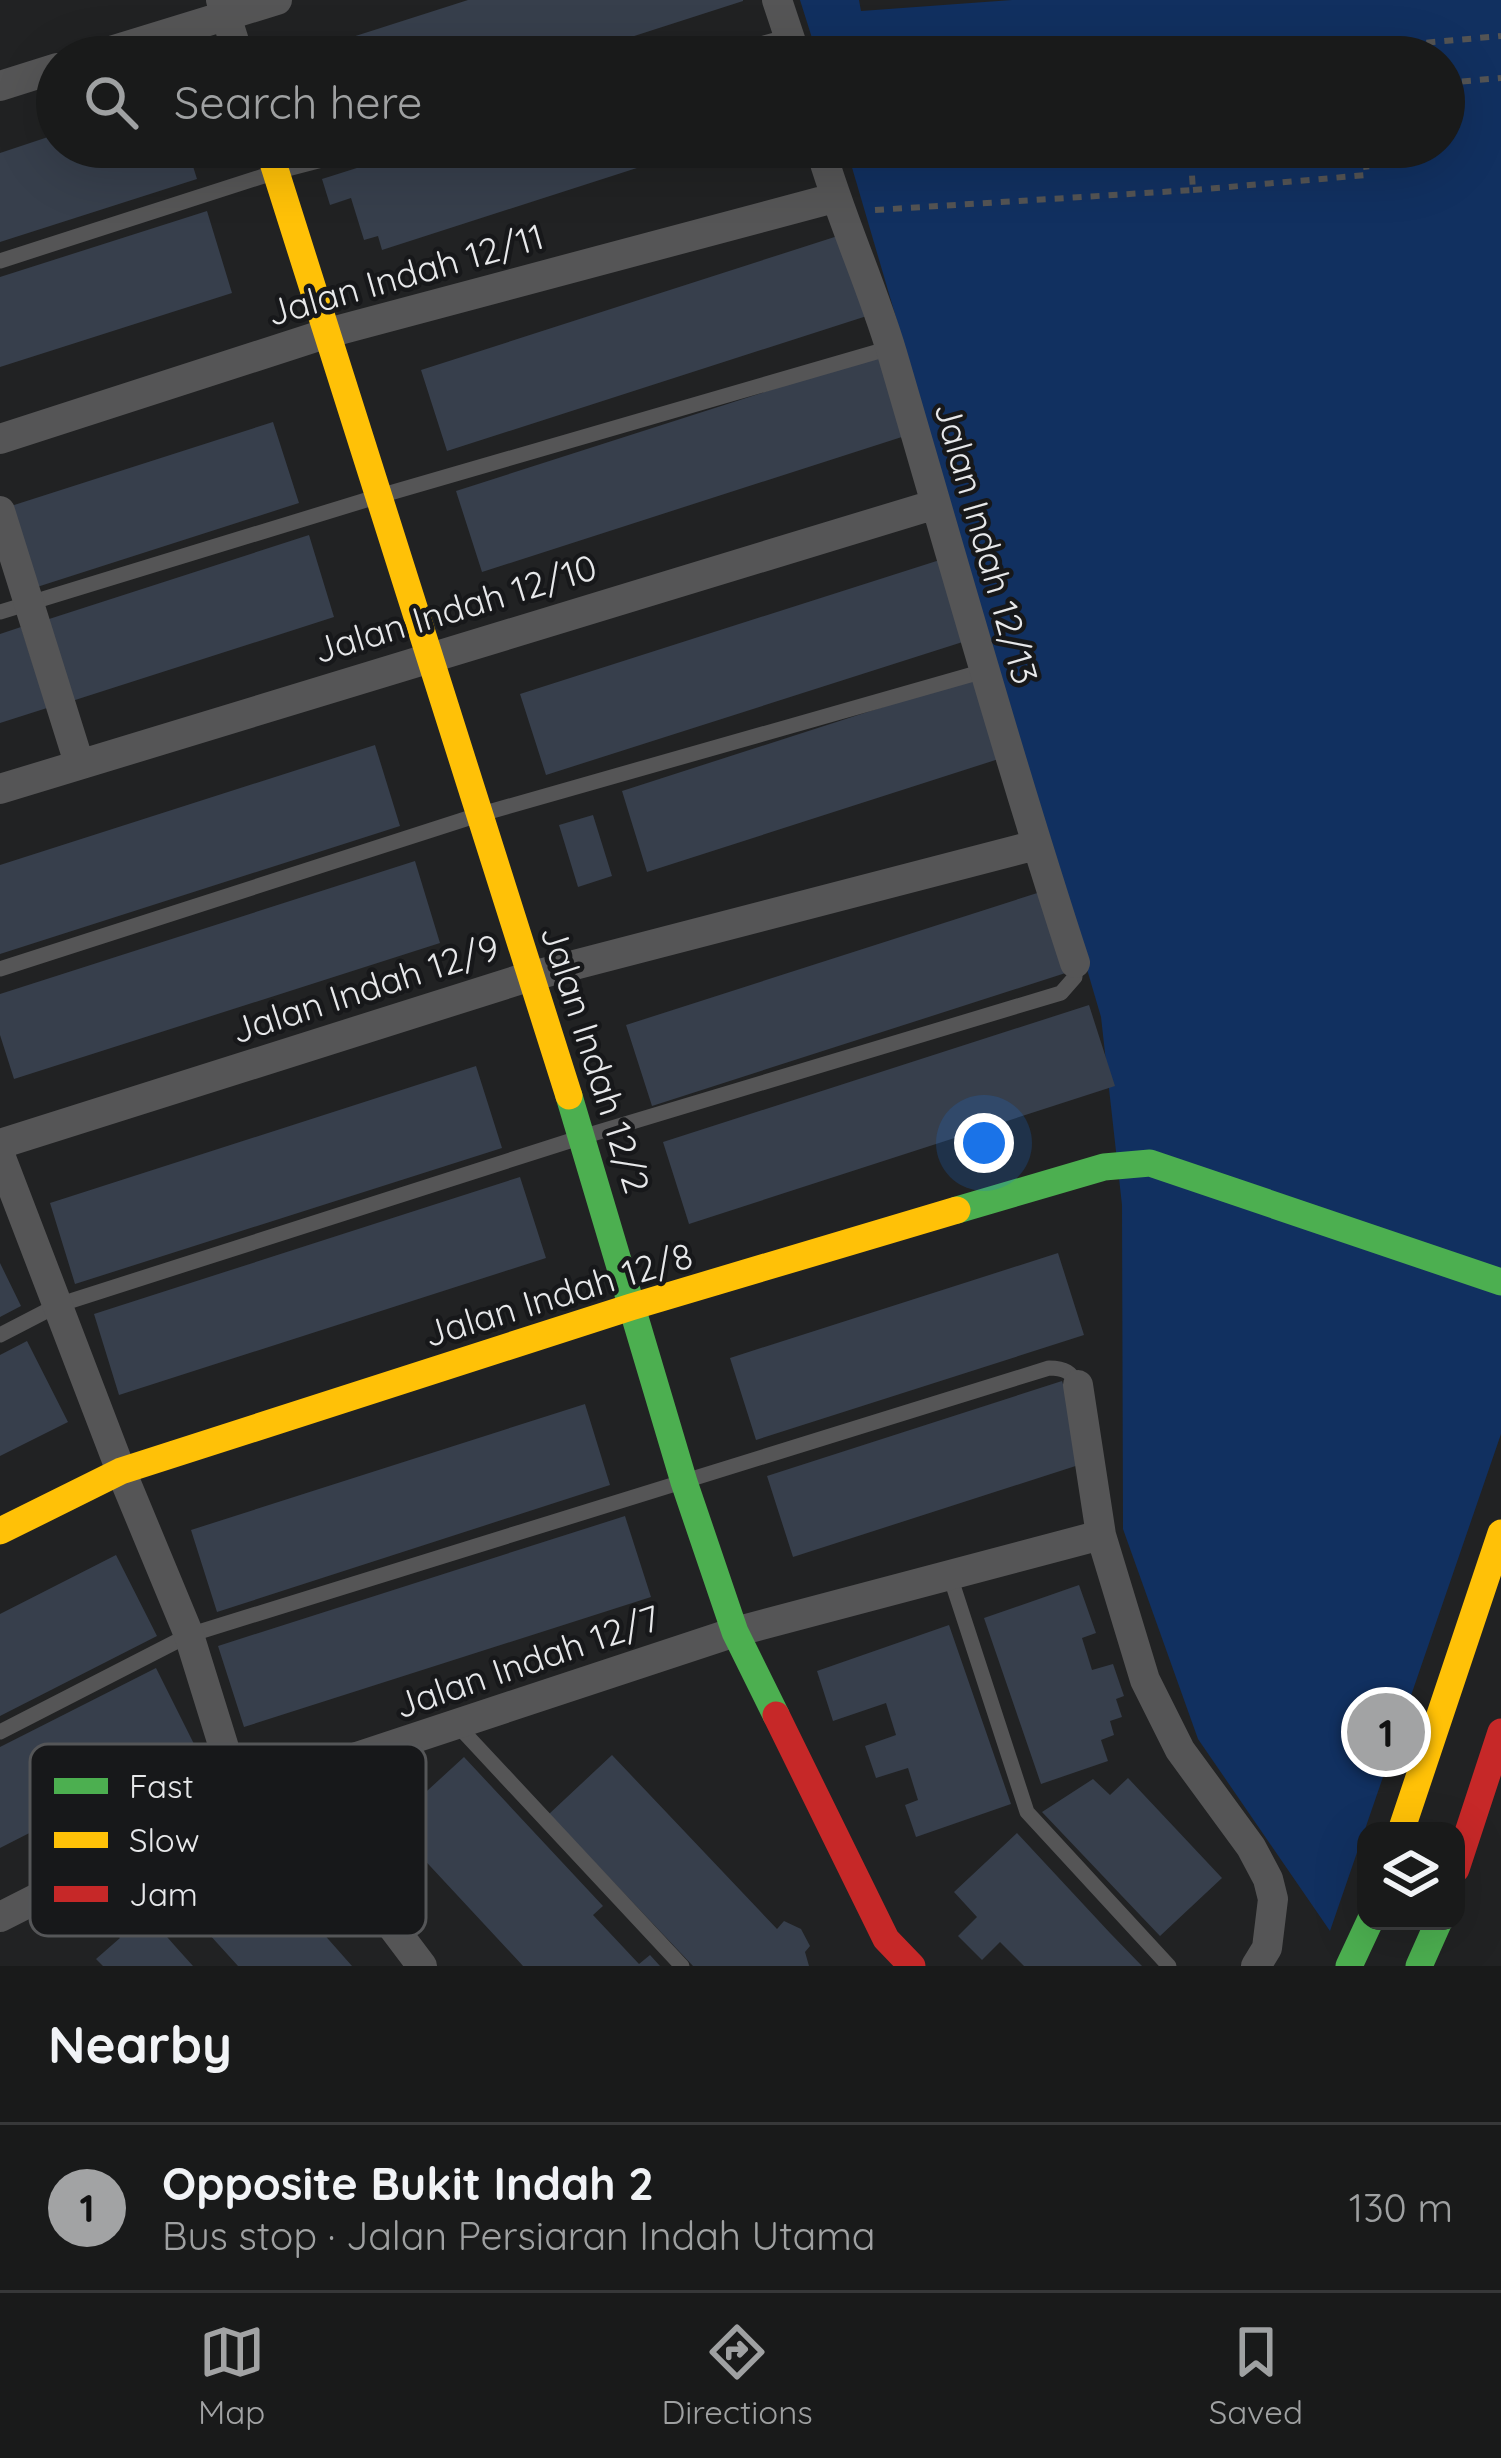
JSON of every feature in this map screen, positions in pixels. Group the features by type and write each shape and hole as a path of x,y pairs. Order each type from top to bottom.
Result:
{"street":[{"path":"147,36 223,7 277,0"},
{"path":"777,0 789,36"},
{"path":"223,7 232,36"},
{"path":"0,86 36,75"},
{"name":"Jalan Indah 12/2","path":"275,168 735,1633 878,1952 912,1966"},
{"name":"Jalan Indah 12/13","path":"826,168 890,348 933,505 1075,963"},
{"name":"Jalan Indah 12/11","path":"0,439 328,333 834,198"},
{"name":"Jalan Indah 12/10","path":"0,789 933,505"},
{"path":"0,511 14,608 79,763"},
{"name":"Jalan Indah 12/9","path":"0,1144 528,977 1036,845"},
{"path":"0,1155 121,1471 190,1635 223,1744"},
{"name":"Jalan Indah 12/8","path":"0,1531 121,1471 631,1307 1104,1167 1150,1163 1501,1282"},
{"path":"1078,1385 1101,1534 1159,1712 1268,1879 1273,1900 1267,1948 1256,1966"},
{"path":"1404,1822 1501,1533"},
{"name":"Jalan Indah 12/7","path":"403,1744 735,1633 1101,1534"},
{"path":"1465,1841 1501,1732"},
{"name":"Jalan Indah 12/7","path":"0,1917 30,1902"},
{"path":"1349,1966 1367,1930"},
{"path":"1360,1966 1367,1930"},
{"path":"1420,1966 1435,1930"},
{"path":"399,1936 422,1966"}],"lane":[{"path":"0,261 250,168"},
{"path":"14,608 376,496 890,348"},
{"path":"0,969 478,815 984,671"},
{"path":"0,1334 58,1305 582,1137 1060,993 1076,977 1075,963"},
{"path":"0,1732 190,1635 1049,1368 1072,1374 1078,1385"},
{"path":"950,1576 1027,1812 1169,1966"},
{"path":"458,1726 682,1966"}],"path":[{"path":"1465,39 1501,36"},
{"path":"1465,81 1501,78"},
{"path":"1191,168 1192,190"},
{"path":"875,210 1192,190 1366,175 1366,168"}],"shaded area":[{"path":"800,0 859,0 861,11 1012,0 1501,0 1501,1434 1368,1822 1357,1822 1357,1853 1330,1931 1198,1739 1123,1529 1122,1205 1101,1017 852,168 1465,168 1465,36 811,36"}],"building":[{"path":"468,0 743,0 634,36 356,36"},
{"path":"36,141 36,168 194,168 197,179 0,242 0,153"},
{"path":"357,168 637,168 382,250 378,236 364,240 351,198 330,205 322,179"},
{"path":"207,211 232,293 0,367 0,277"},
{"path":"847,233 873,314 447,451 421,370"},
{"path":"883,354 908,435 482,572 456,491"},
{"path":"273,422 299,503 37,587 11,506"},
{"path":"309,535 334,617 72,701 46,620"},
{"path":"946,558 972,639 546,775 520,694"},
{"path":"21,627 47,708 0,723 0,634"},
{"path":"982,675 1008,756 647,872 622,791"},
{"path":"375,745 400,826 0,954 0,865"},
{"path":"593,815 612,876 578,887 559,825"},
{"path":"415,861 440,943 14,1079 0,1035 0,994"},
{"path":"1053,888 1078,969 652,1106 626,1025"},
{"path":"1089,1005 1115,1086 689,1224 663,1142"},
{"path":"476,1066 502,1148 75,1284 50,1203"},
{"path":"520,1177 546,1258 119,1395 94,1314"},
{"path":"1058,1253 1084,1335 756,1440 730,1358"},
{"path":"0,1263 21,1306 0,1317"},
{"path":"27,1341 68,1422 0,1456 0,1355"},
{"path":"1062,1381 1088,1462 793,1557 767,1476"},
{"path":"585,1404 610,1485 217,1612 191,1530"},
{"path":"625,1516 651,1597 244,1727 218,1646"},
{"path":"116,1555 157,1636 0,1716 0,1614"},
{"path":"1079,1585 1096,1633 1082,1638 1092,1670 1113,1664 1124,1696 1116,1699 1122,1717 1110,1721 1114,1735 1101,1740 1108,1761 1041,1784 984,1618"},
{"path":"949,1625 1011,1804 916,1837 905,1805 918,1800 908,1768 876,1778 865,1746 896,1735 886,1703 833,1721 817,1671"},
{"path":"156,1668 194,1744 30,1744 30,1833 0,1848 0,1747"},
{"path":"612,1755 777,1929 784,1921 801,1929 810,1946 805,1952 809,1966 693,1966 549,1814"},
{"path":"464,1757 603,1906 593,1915 639,1964 650,1955 660,1966 523,1966 426,1862 426,1792"},
{"path":"1128,1778 1222,1878 1160,1936 1042,1812 1093,1779 1110,1795"},
{"path":"1017,1833 1142,1966 1024,1966 1000,1942 982,1960 958,1936 977,1917 954,1892"},
{"path":"167,1936 193,1966 103,1966 96,1959 120,1938"},
{"path":"211,1936 325,1936 352,1966 238,1966"}],"traffic: fast":[{"path":"569,1096 684,1482 735,1632 776,1715"},
{"path":"957,1210 1104,1167 1150,1163 1501,1282"},
{"path":"1349,1966 1366,1930"},
{"path":"1419,1966 1435,1930"}],"traffic: slow":[{"path":"275,168 569,1096"},
{"path":"0,1531 121,1471 631,1307 957,1210"},
{"path":"1404,1822 1501,1533"}],"traffic: jam":[{"path":"776,1715 886,1939 912,1966"},
{"path":"1465,1842 1501,1732"}],"place":[{"name":"Opposite Bukit Indah 2","path":"1386,1732"}]}
